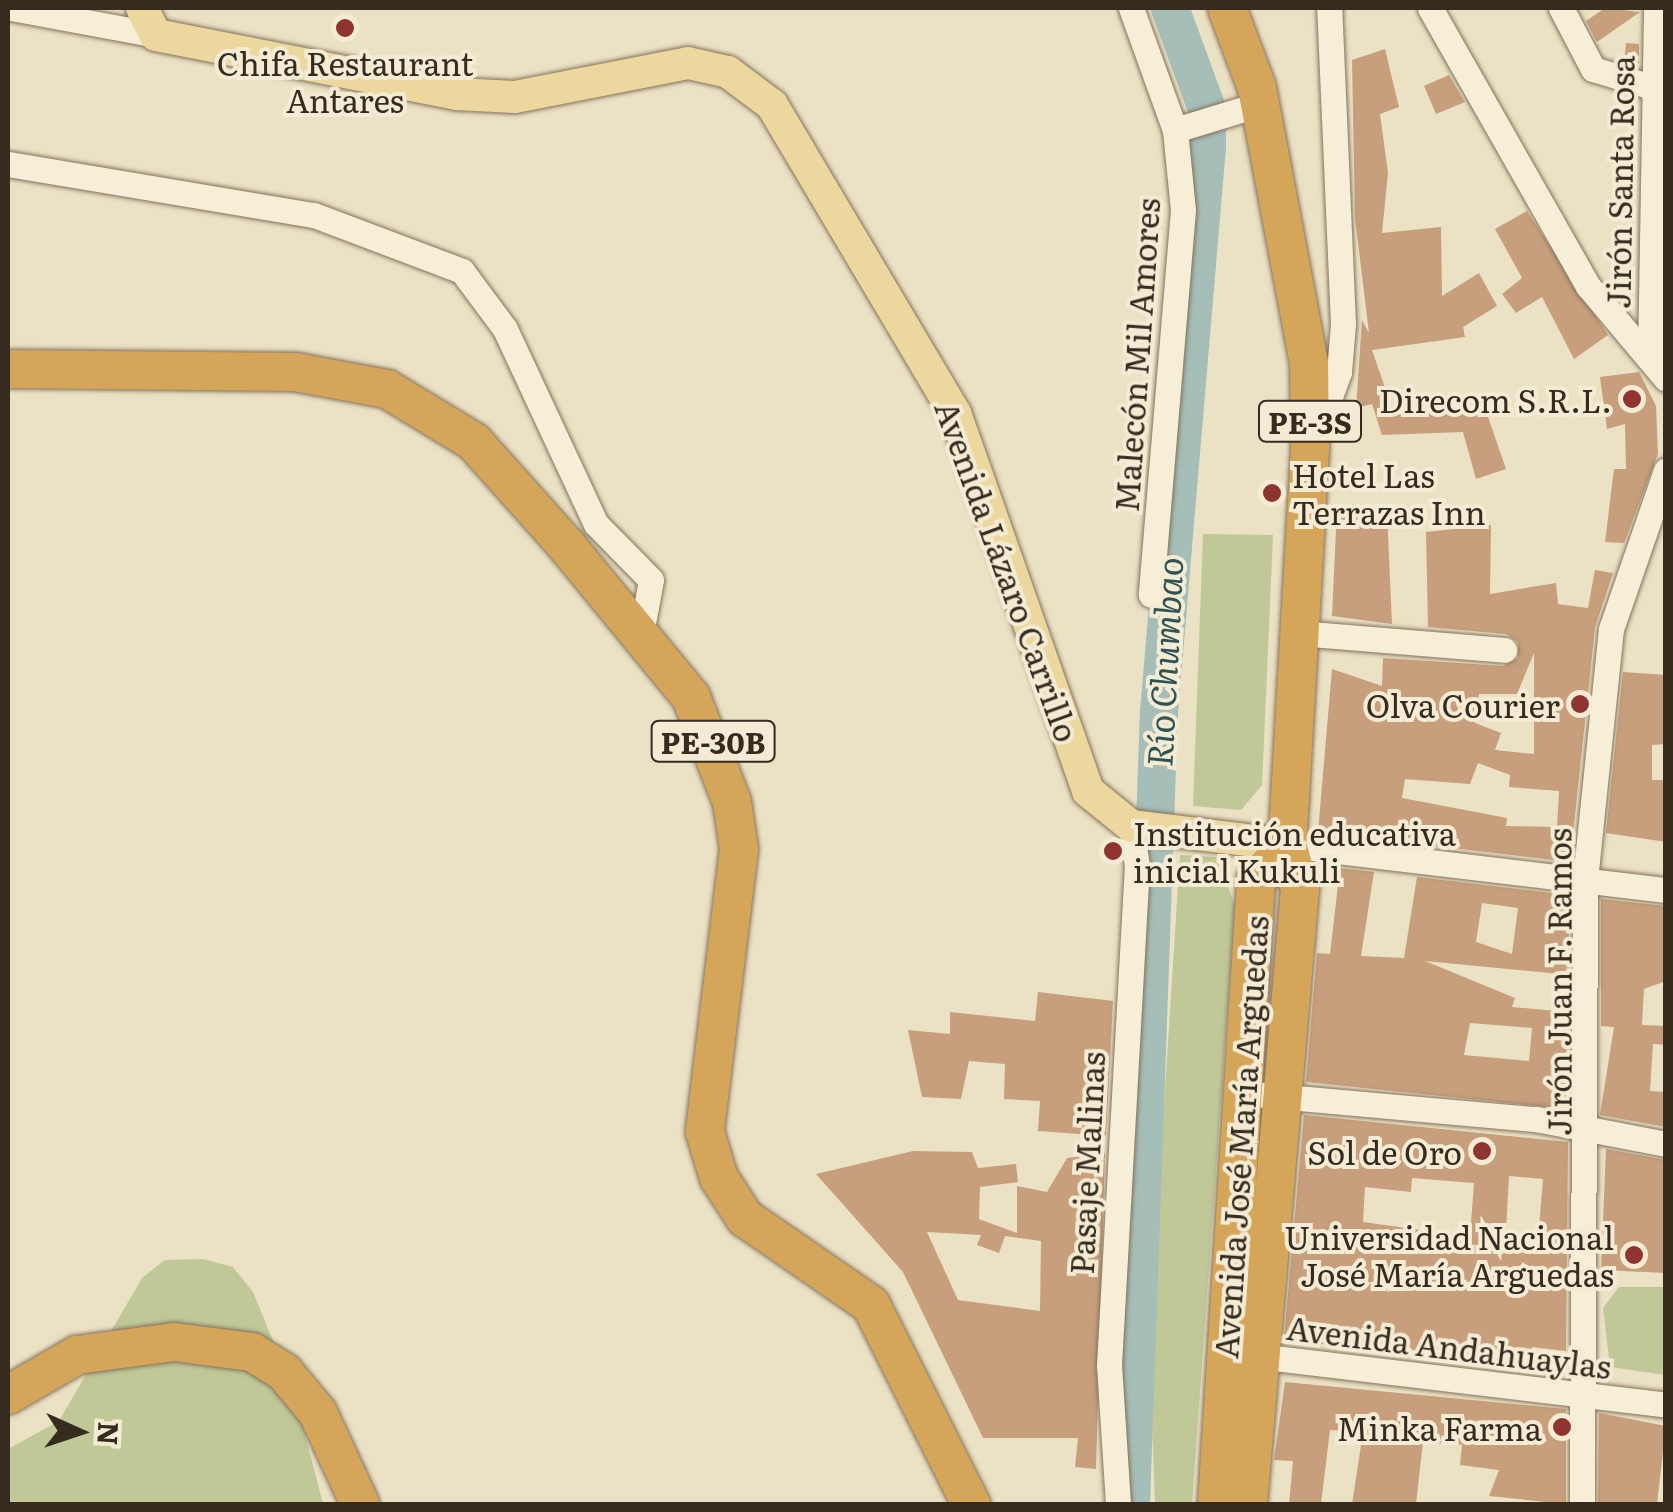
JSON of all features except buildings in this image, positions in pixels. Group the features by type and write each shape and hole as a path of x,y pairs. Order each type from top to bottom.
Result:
{"highway":[{"name":"PE-3S","path":"1227,8 1247,108 1309,363 1310,450 1286,845"},
{"name":"PE-30B","path":"8,369 296,372 400,394 474,442 642,634 716,746 735,818 739,849 705,1132 719,1178 745,1218 872,1305 970,1504"},
{"name":"Avenida José María Arguedas","path":"1217,1504 1242,1354 1260,1096 1256,880 1286,845"},
{"path":"8,1395 78,1355 174,1342 252,1352 285,1373 318,1413 360,1504"},
{"name":"Avenida José María Arguedas","path":"1242,1354 1248,1504"}],"main road":[{"name":"Avenida Lázaro Carrillo","path":"149,21 490,96 688,64 728,72 772,105 955,413 1088,791 1135,826"},
{"path":"1135,826 1286,845"}],"street":[{"name":"Avenida Lázaro Carrillo","path":"11,8 149,21"},
{"name":"Malecón Mil Amores","path":"1131,8 1182,127 1183,210 1151,596"},
{"path":"1310,450 1339,372 1343,324 1330,8"},
{"path":"1430,8 1588,286 1666,379"},
{"path":"1561,8 1593,69 1657,89"},
{"name":"Jirón Santa Rosa","path":"1650,357 1656,8"},
{"path":"1182,127 1247,108"},
{"path":"8,164 314,215 462,271 505,329 596,524 651,580 642,634"},
{"name":"Jirón Juan F. Ramos","path":"1582,1504 1581,1395 1591,1131 1585,880 1611,629 1666,470"},
{"path":"1300,633 1504,650"},
{"name":"Pasaje Malinas","path":"1118,1504 1109,1365 1135,903 1135,826"},
{"path":"1286,845 1666,890"},
{"path":"1260,1096 1591,1131 1666,1144"},
{"name":"Avenida Andahuaylas","path":"1242,1354 1666,1404"}],"green space":[{"path":"1203,534 1273,535 1262,785 1241,810 1193,806"},
{"path":"1180,855 1216,857 1235,905 1192,1504 1155,1504 1149,1339"},
{"path":"203,1259 233,1267 253,1292 294,1392 323,1504 8,1504 8,1449 59,1421 142,1278 165,1260"},
{"path":"1619,1287 1665,1287 1665,1375 1610,1367 1603,1308"}],"waterway":[{"name":"Río Chumbao","path":"1131,1504 1159,712 1207,146 1207,109 1170,8"}],"place":[{"name":"Chifa Restaurant Antares","path":"345,28"},
{"name":"Direcom S.R.L.","path":"1632,399"},
{"name":"Hotel Las Terrazas Inn","path":"1272,493"},
{"name":"Olva Courier","path":"1580,704"},
{"name":"Institución educativa inicial Kukuli","path":"1113,851"},
{"name":"Sol de Oro","path":"1482,1151"},
{"name":"Universidad Nacional José María Arguedas","path":"1634,1255"},
{"name":"Minka Farma","path":"1562,1427"}]}
